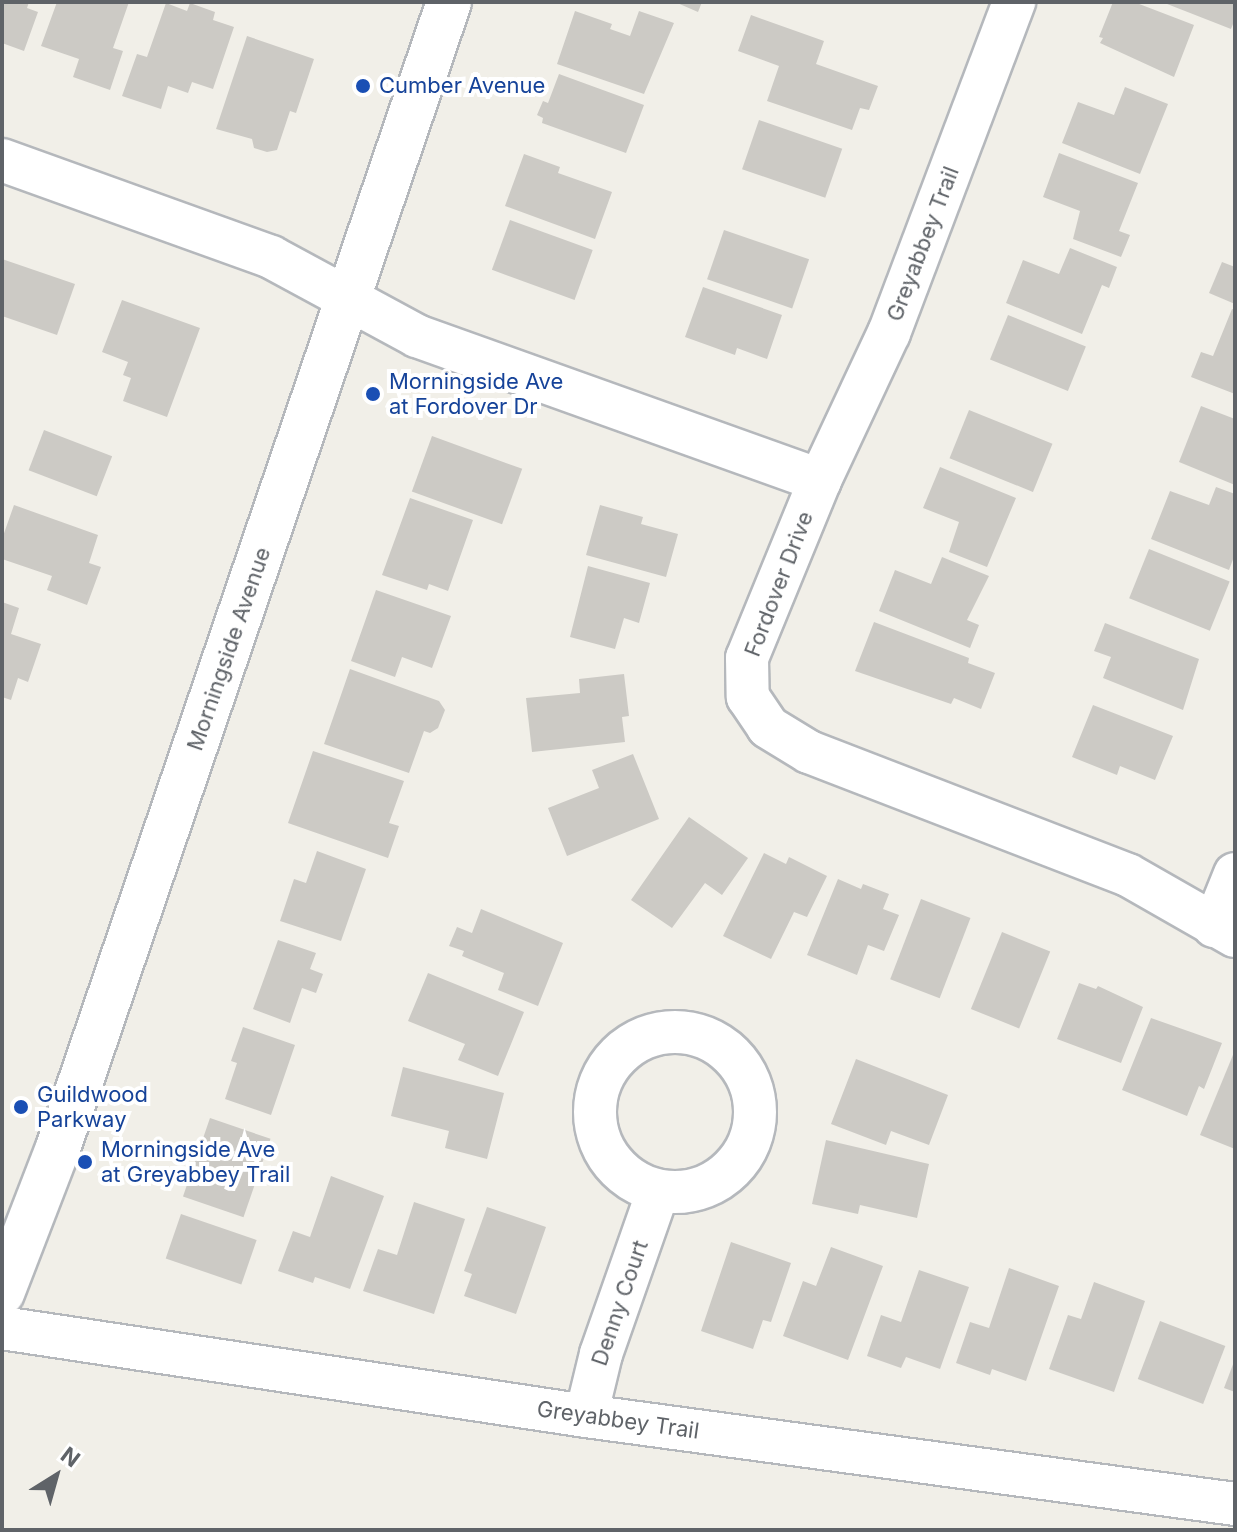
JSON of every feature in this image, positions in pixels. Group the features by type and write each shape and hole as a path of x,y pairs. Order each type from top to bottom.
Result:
{"main road":[{"name":"Morningside Avenue","path":"2,1293 58,1148 449,2"}],"street":[{"name":"Greyabbey Trail","path":"820,480 889,333 1014,2"},
{"path":"2,160 271,257 417,336 820,480"},
{"name":"Fordover Drive","path":"820,480 747,658 748,697 768,727 809,752 1128,875 1224,931"},
{"path":"1224,931 1235,874"},
{"name":"Denny Court","path":"586,1416 601,1354 658,1191"},
{"name":"Greyabbey Trail","path":"2,1328 586,1416 1235,1504"}],"building":[{"path":"2,2 29,2 27,8 38,12 24,51 2,43"},
{"path":"57,2 129,2 113,48 123,51 110,90 73,77 79,59 41,46"},
{"path":"675,2 702,2 698,12"},
{"path":"1113,2 1134,2 1194,25 1174,77 1100,43 1103,38 1099,37"},
{"path":"1162,2 1235,2 1235,19 1231,29"},
{"path":"166,3 187,11 190,3 215,12 213,20 234,27 213,89 192,82 188,93 168,86 161,109 122,96 137,54 147,57"},
{"path":"575,11 612,24 610,29 630,36 639,11 674,23 644,94 557,64"},
{"path":"751,15 824,41 816,64 878,86 869,110 860,108 852,130 767,101 779,66 738,51"},
{"path":"247,36 314,59 296,113 290,111 277,150 267,152 254,148 252,139 216,129"},
{"path":"559,74 644,105 626,153 542,123 543,118 537,115 543,101 548,103"},
{"path":"1125,87 1168,104 1140,174 1062,143 1078,102 1114,115"},
{"path":"759,120 842,149 825,198 742,169"},
{"path":"1059,153 1138,183 1119,231 1130,235 1121,257 1073,239 1080,211 1043,197"},
{"path":"524,154 560,167 558,173 612,192 595,239 505,206"},
{"path":"510,220 593,250 575,300 492,270"},
{"path":"724,230 809,259 792,308 707,279"},
{"path":"1070,248 1117,267 1109,288 1102,285 1082,334 1006,303 1023,260 1059,274"},
{"path":"2,259 75,284 57,335 2,316"},
{"path":"1222,262 1235,267 1235,304 1209,293"},
{"path":"703,287 782,315 767,359 737,348 735,355 685,337"},
{"path":"122,300 200,328 167,417 123,401 131,378 123,375 128,362 102,352"},
{"path":"1232,309 1235,310 1235,394 1191,377 1201,352 1213,356"},
{"path":"1008,315 1086,346 1068,391 990,360"},
{"path":"1201,406 1235,419 1235,485 1179,462"},
{"path":"969,410 1052,444 1033,492 950,458"},
{"path":"44,430 112,456 97,496 29,470"},
{"path":"432,436 522,469 502,524 412,491"},
{"path":"940,467 1016,498 987,567 949,552 959,522 923,508"},
{"path":"1216,487 1235,494 1235,554 1229,570 1151,539 1170,491 1209,505"},
{"path":"410,498 473,520 448,591 429,584 427,590 382,575"},
{"path":"14,505 98,535 89,563 101,567 87,605 47,590 52,576 2,559 2,539"},
{"path":"600,505 643,517 641,524 678,534 666,577 586,555"},
{"path":"1149,549 1230,582 1210,631 1129,598"},
{"path":"942,557 989,576 967,620 979,625 970,648 879,611 895,570 931,584"},
{"path":"588,566 650,583 639,623 624,618 615,649 570,637"},
{"path":"376,590 451,616 432,668 402,657 395,677 351,661"},
{"path":"2,602 19,608 11,634 41,644 28,682 18,678 11,700 2,697"},
{"path":"874,622 969,658 968,663 995,673 981,709 954,698 951,704 855,671"},
{"path":"1105,623 1199,659 1183,710 1103,678 1111,657 1094,651"},
{"path":"350,669 439,701 445,710 438,728 430,733 424,731 409,773 324,744"},
{"path":"624,674 629,716 622,717 625,742 532,752 526,698 580,693 579,679"},
{"path":"1093,705 1173,736 1155,780 1120,766 1117,775 1072,757"},
{"path":"313,751 404,781 389,823 399,826 388,858 288,823"},
{"path":"633,754 659,819 567,856 548,808 599,788 592,770"},
{"path":"689,817 748,858 722,895 705,883 672,928 631,900"},
{"path":"317,851 366,869 341,941 280,921 294,879 306,883"},
{"path":"764,853 786,864 789,857 827,876 807,917 794,912 771,959 723,936"},
{"path":"838,879 861,889 863,884 889,894 883,909 899,915 884,951 868,945 857,975 807,955"},
{"path":"921,899 970,918 940,998 890,979"},
{"path":"481,909 563,943 538,1006 498,990 504,973 462,956 464,951 449,946 457,927 472,933"},
{"path":"1002,932 1050,951 1019,1028 971,1009"},
{"path":"278,940 316,953 310,969 323,974 316,993 302,988 290,1023 253,1009"},
{"path":"428,973 524,1012 498,1076 458,1060 465,1044 408,1021"},
{"path":"1079,983 1096,989 1098,986 1143,1007 1121,1063 1057,1039"},
{"path":"1151,1018 1222,1043 1204,1089 1199,1086 1187,1116 1122,1090"},
{"path":"243,1027 295,1045 271,1115 225,1099 237,1063 231,1061"},
{"path":"1235,1050 1235,1149 1200,1135"},
{"path":"856,1059 948,1095 929,1145 891,1131 886,1145 831,1124"},
{"path":"403,1067 504,1093 487,1159 445,1148 449,1131 391,1116"},
{"path":"210,1118 271,1139 243,1217 183,1196"},
{"path":"826,1140 929,1164 917,1218 860,1205 858,1214 812,1204"},
{"path":"331,1176 384,1196 350,1289 315,1277 313,1283 278,1271 293,1231 310,1237"},
{"path":"414,1202 465,1219 434,1314 363,1291 378,1249 397,1255"},
{"path":"487,1207 546,1227 516,1314 464,1296 472,1274 464,1271"},
{"path":"181,1214 257,1240 241,1284 166,1258"},
{"path":"731,1242 791,1263 771,1322 763,1320 753,1349 701,1331"},
{"path":"831,1247 883,1266 848,1360 783,1336 803,1281 816,1286"},
{"path":"1009,1268 1059,1286 1026,1381 992,1369 990,1375 956,1363 970,1322 989,1328"},
{"path":"919,1270 969,1287 940,1369 906,1357 901,1368 867,1356 881,1315 901,1322"},
{"path":"1094,1282 1145,1301 1114,1392 1049,1369 1068,1315 1081,1319"},
{"path":"1160,1321 1225,1346 1203,1404 1138,1379"},
{"path":"1235,1359 1235,1392 1224,1388"}],"place":[{"name":"Cumber Avenue","path":"363,86"},
{"name":"Morningside Ave at Fordover Dr","path":"373,394"},
{"name":"Guildwood Parkway","path":"21,1107"},
{"name":"Morningside Ave at Greyabbey Trail","path":"85,1162"}]}
